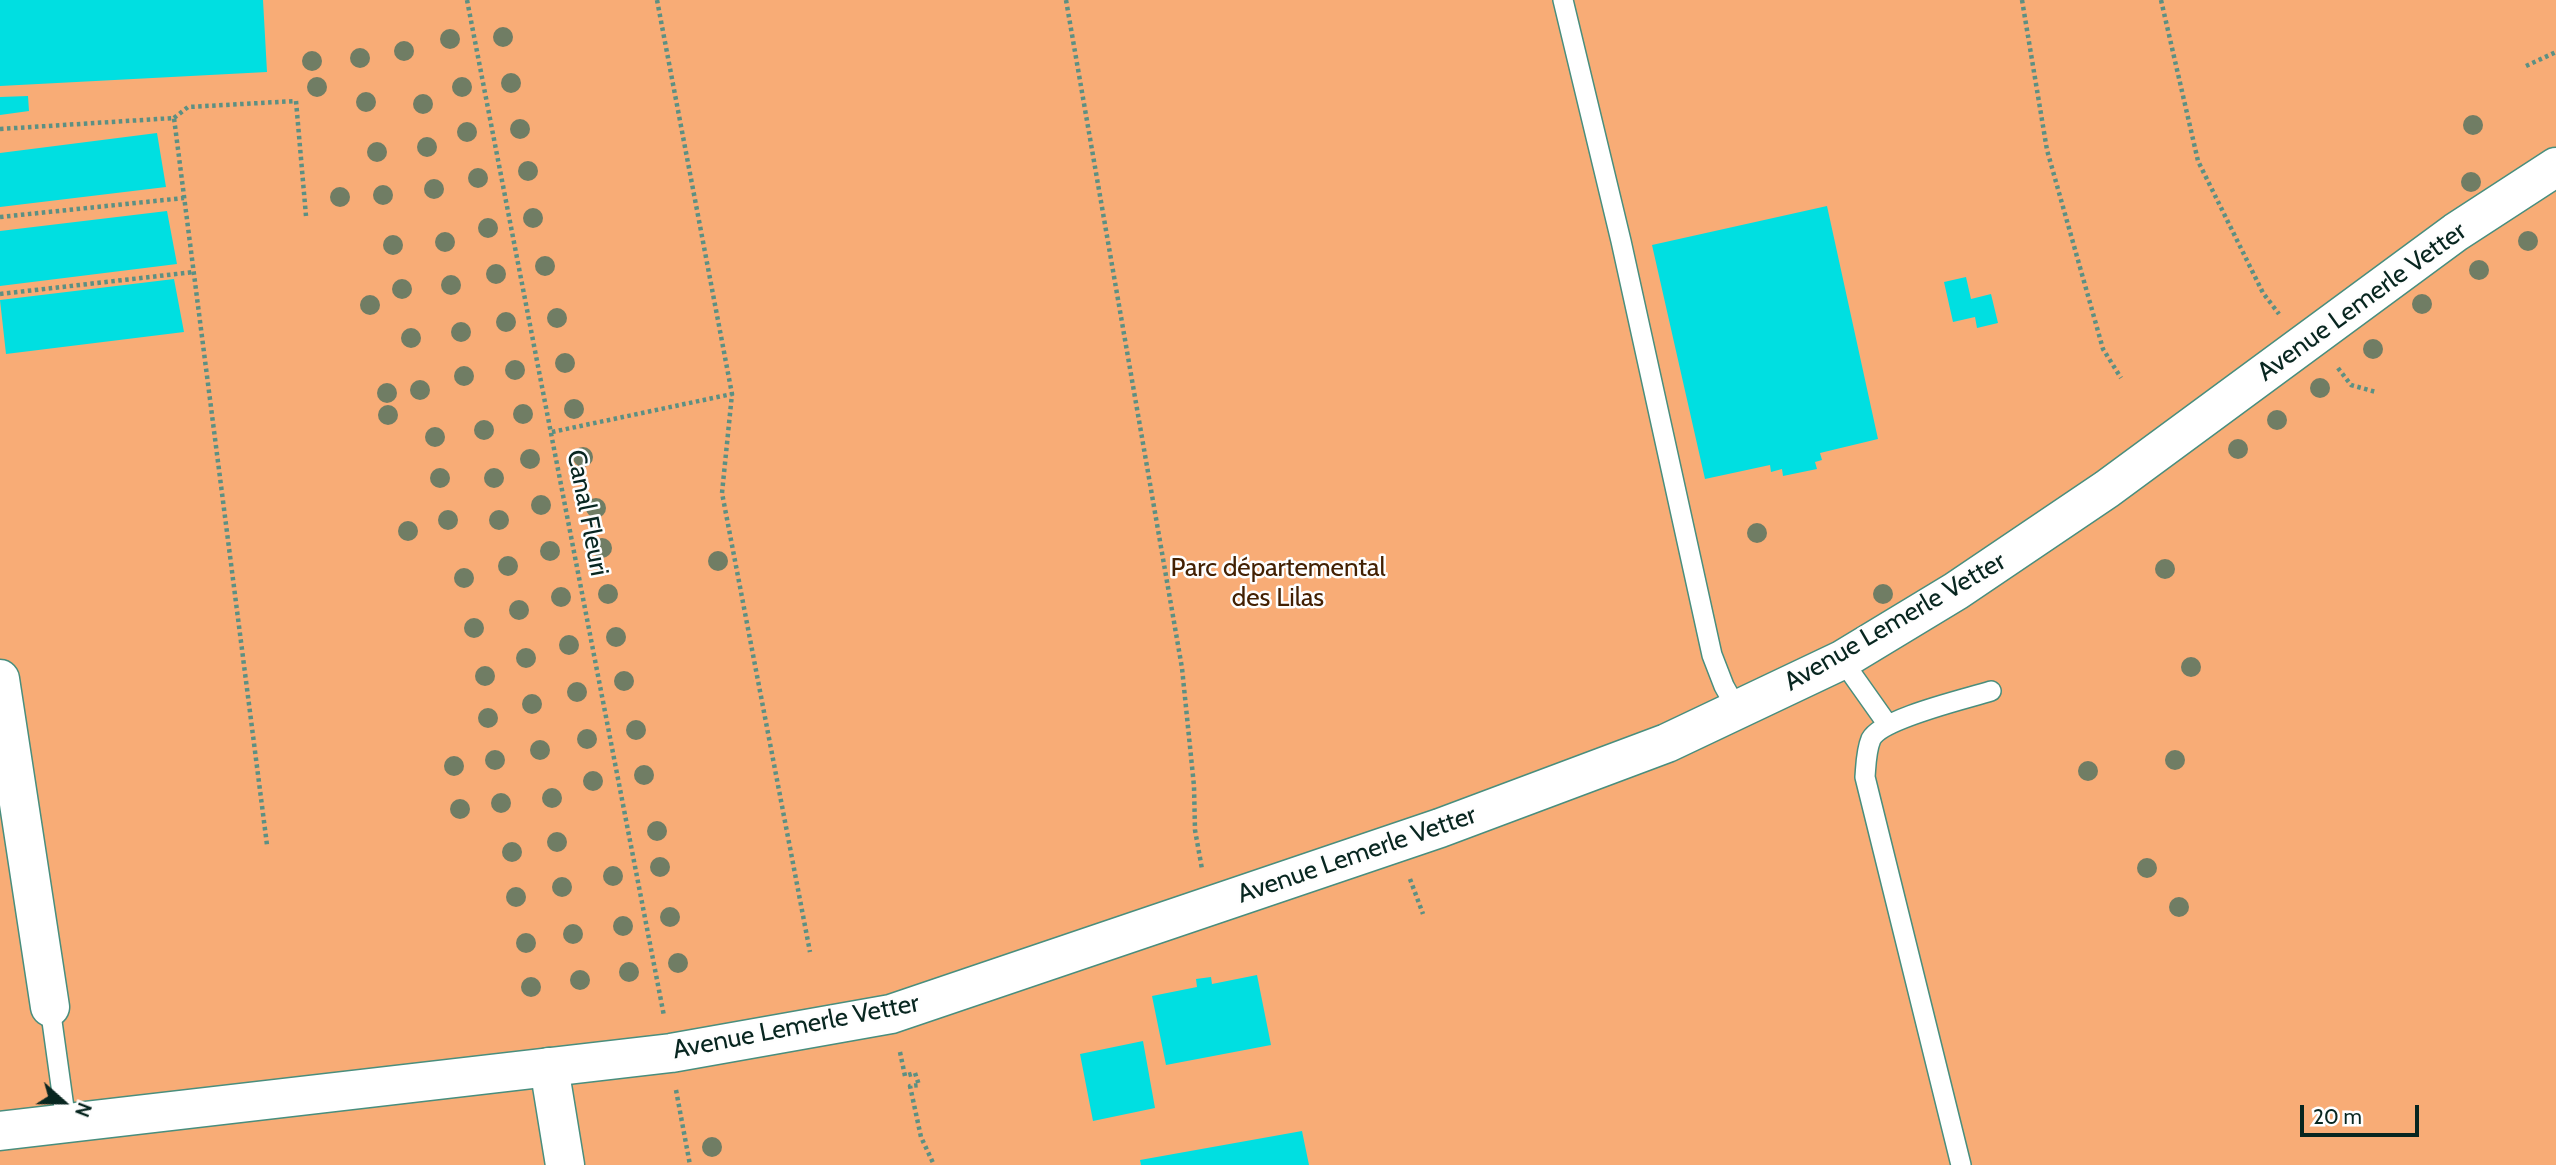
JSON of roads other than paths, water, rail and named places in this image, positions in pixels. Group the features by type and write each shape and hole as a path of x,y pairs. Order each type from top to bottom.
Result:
{"street":[{"name":"Avenue Lemerle Vetter","path":"0,1131 671,1053 891,1014 1440,828 1667,743 1842,660 2042,535 2456,232 2556,167"},
{"path":"0,679 50,1007"},
{"path":"549,1067 565,1165"}],"lane":[{"path":"1563,0 1621,241 1712,655 1724,686 1738,711"},
{"path":"1842,660 1888,725"},
{"path":"1961,1165 1865,777 1872,737 1888,725 1991,691"},
{"path":"50,1007 66,1122"}],"park label":[{"name":"Parc départemental des Lilas","path":"1278,583"}]}
